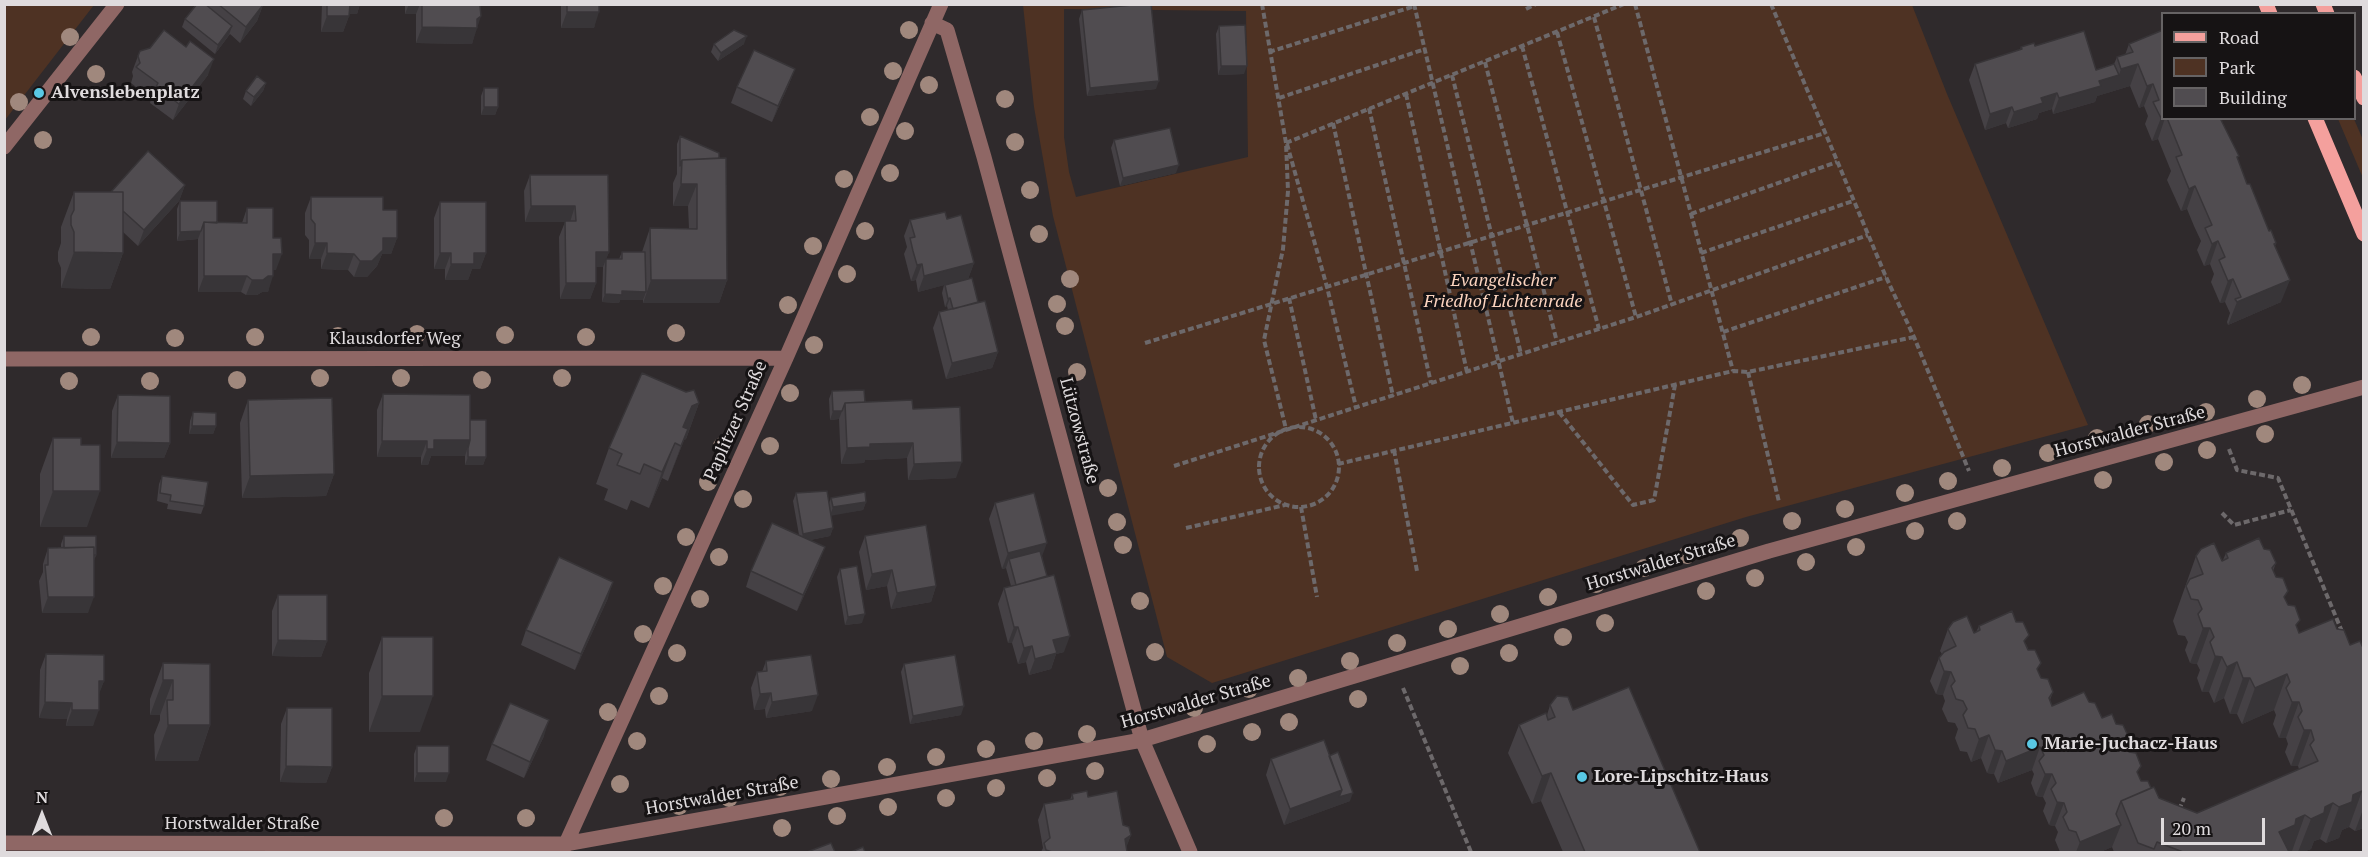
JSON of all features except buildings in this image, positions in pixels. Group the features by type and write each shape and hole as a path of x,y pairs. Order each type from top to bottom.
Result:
{"main road":[{"path":"2356,79 2364,98"},
{"path":"2315,120 2364,234"}],"street":[{"path":"4,147 117,4"},
{"name":"Paplitzer Straße","path":"563,848 786,358 940,4"},
{"name":"Lützowstraße","path":"932,23 947,30 950,40 987,168 1142,740 1190,852"},
{"name":"Klausdorfer Weg","path":"4,359 786,358"},
{"name":"Horstwalder Straße","path":"4,843 563,848 1142,740 1769,550 2364,387"}],"path":[{"path":"1262,4 1287,143 1327,287 1356,407"},
{"path":"1526,9 1536,4"},
{"path":"1287,143 1624,4"},
{"path":"1635,4 1733,371"},
{"path":"1771,4 1868,236 1914,337 1978,494"},
{"path":"1269,52 1414,5 1513,423"},
{"path":"1594,17 1672,305"},
{"path":"1557,32 1636,317"},
{"path":"1522,46 1599,329"},
{"path":"1279,98 1425,49"},
{"path":"1485,62 1557,342"},
{"path":"1452,75 1521,354"},
{"path":"1406,94 1467,372"},
{"path":"1369,108 1431,383"},
{"path":"1333,123 1393,396"},
{"path":"1145,343 1825,133"},
{"path":"1286,429 1277,400 1264,339 1283,249 1288,191 1287,143"},
{"path":"1691,214 1837,162"},
{"path":"1701,253 1854,201"},
{"path":"1174,466 1636,317 1868,236"},
{"path":"1723,332 1886,277"},
{"path":"1289,298 1316,420"},
{"path":"1338,464 1733,371 1748,372 1914,337"},
{"path":"1748,372 1779,502"},
{"path":"1559,412 1633,505 1654,500 1675,385"},
{"path":"1186,528 1286,505 1301,507 1312,505 1329,493 1338,474 1337,454 1325,437 1296,426 1276,433 1268,440 1259,459 1258,469 1265,489 1272,497 1286,505"},
{"path":"2220,428 2237,470 2278,478 2347,643"},
{"path":"1394,450 1417,571"},
{"path":"1301,507 1317,597"},
{"path":"2222,513 2234,525 2291,510"},
{"path":"1394,665 1470,852"},
{"path":"2175,820 2184,798"}],"green space":[{"path":"4,5 94,5 5,120"},
{"name":"Evangelischer Friedhof Lichtenrade","path":"1023,5 1912,5 1947,94 2088,425 1746,517 1212,683 1167,657 1053,216 1034,107","holes":["1064,9 1246,11 1248,157 1076,197 1069,172 1064,137"]},
{"path":"2338,120 2354,120 2363,140 2363,178"}],"place":[{"name":"Alvenslebenplatz","path":"39,93"},
{"name":"Marie-Juchacz-Haus","path":"2032,744"},
{"name":"Lore-Lipschitz-Haus","path":"1582,777"}]}
